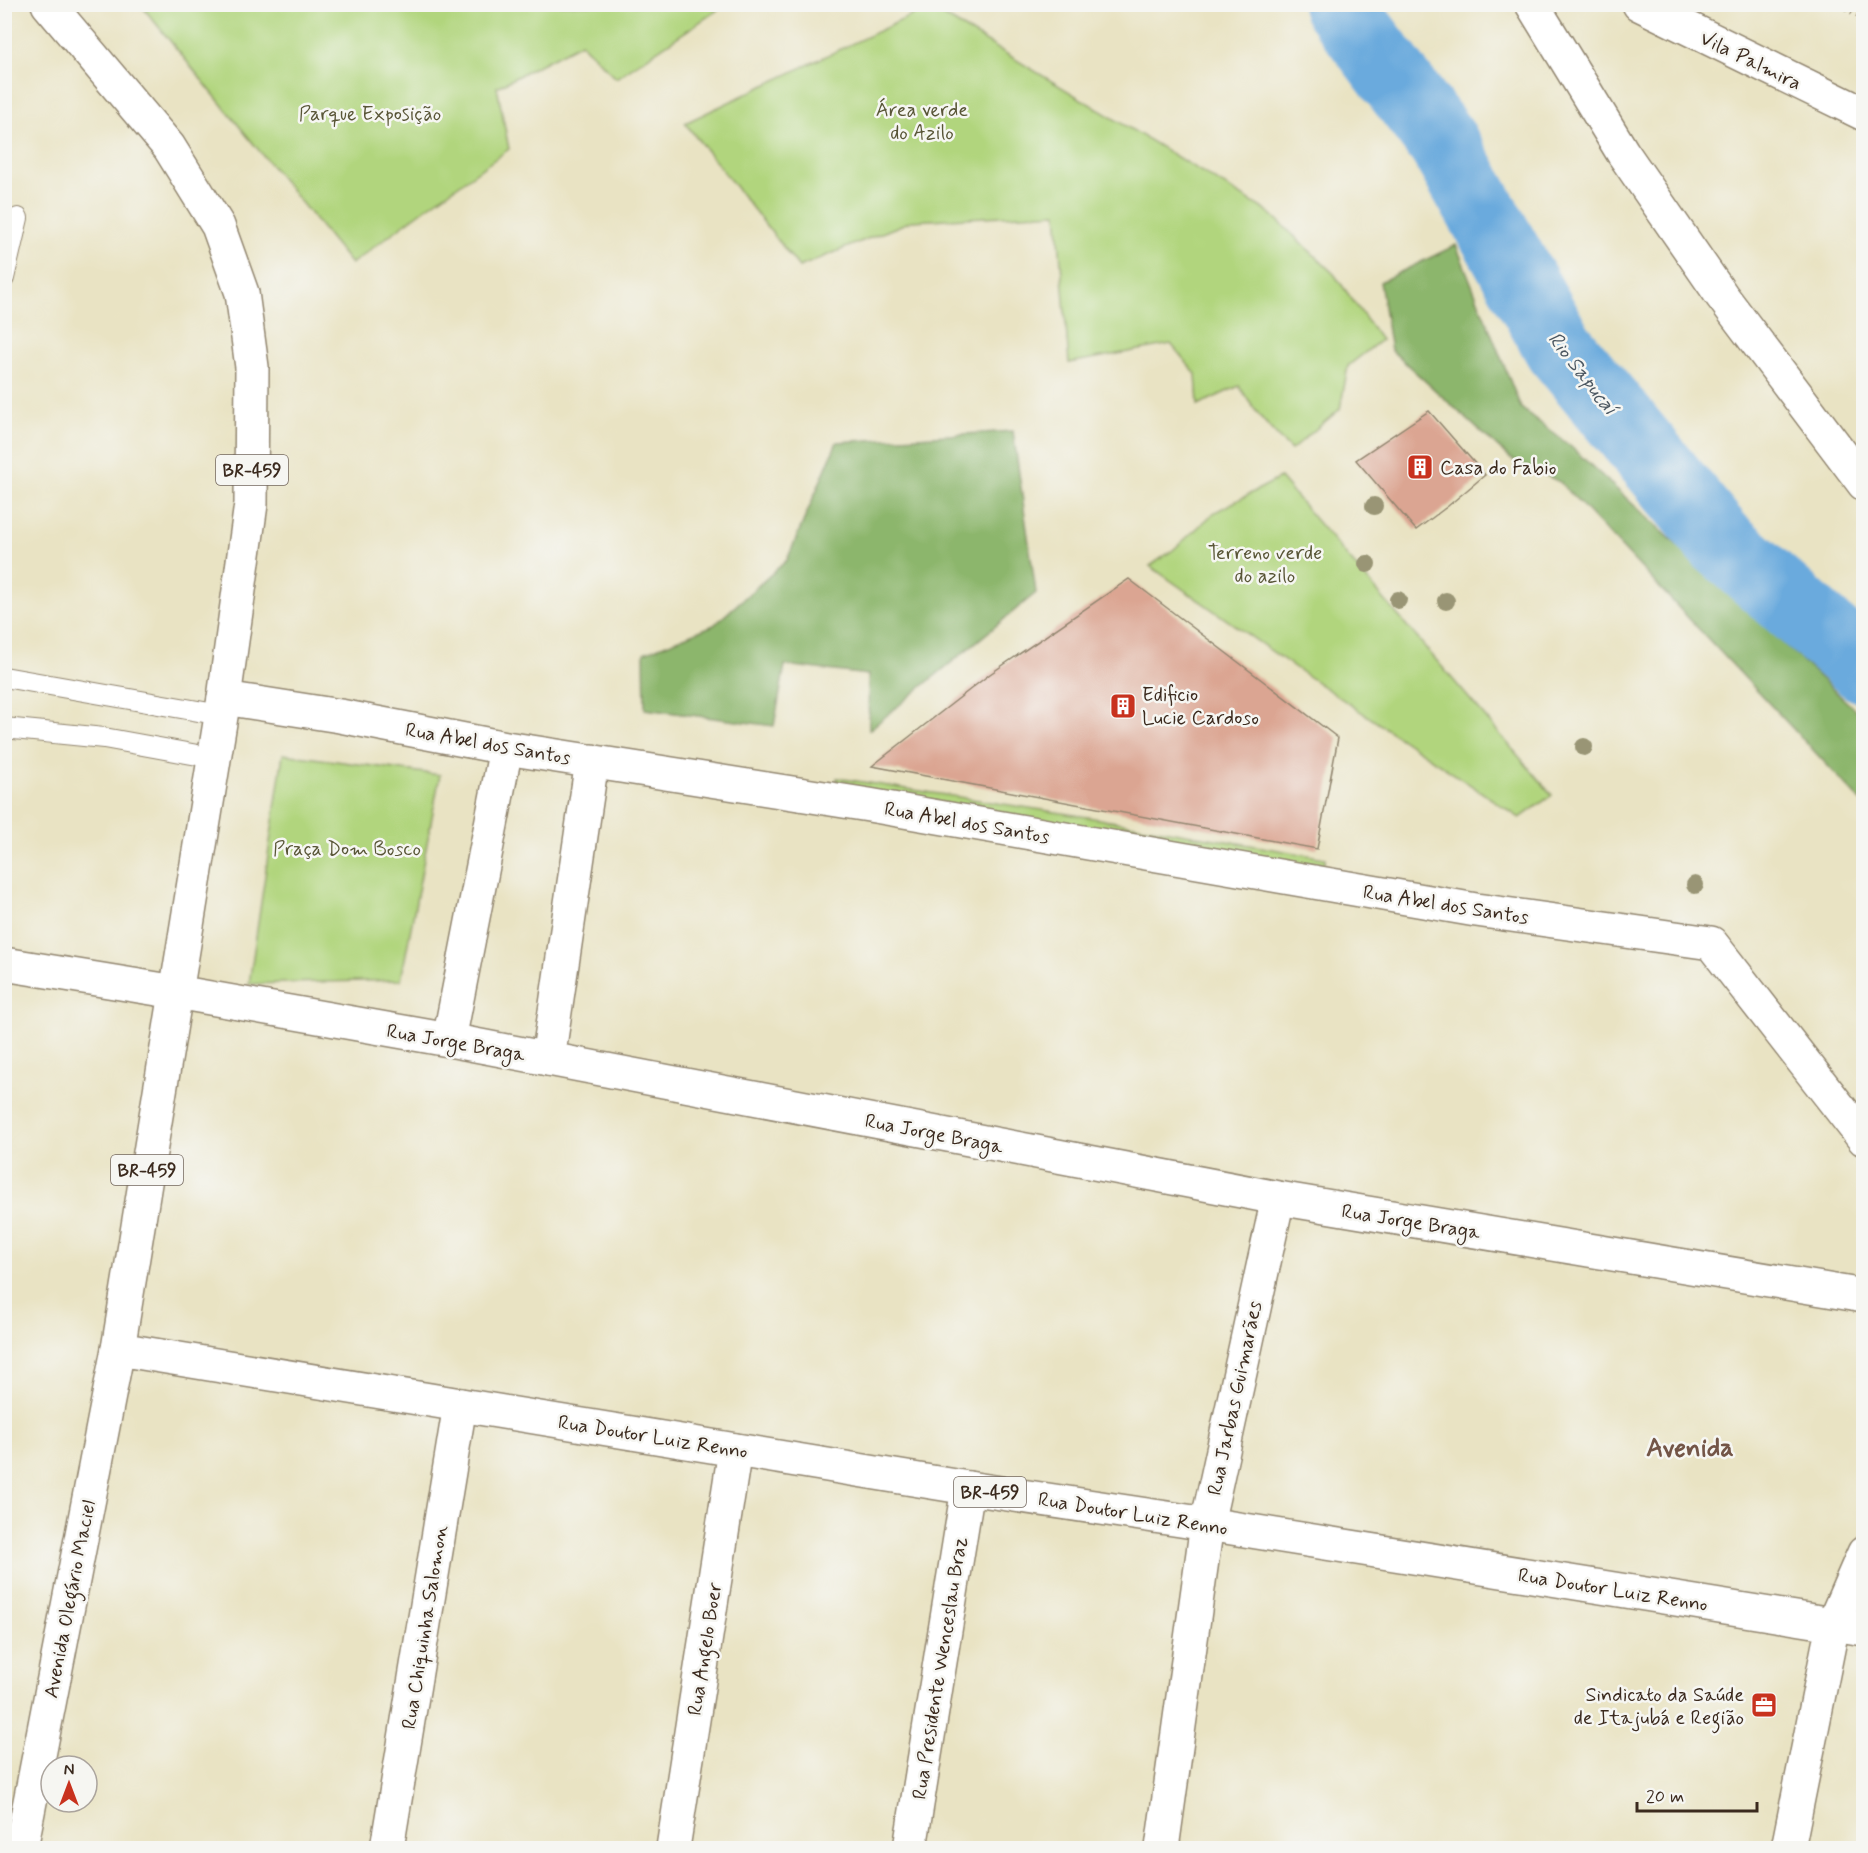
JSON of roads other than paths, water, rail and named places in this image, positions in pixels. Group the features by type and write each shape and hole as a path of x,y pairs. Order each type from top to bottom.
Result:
{"main road":[{"name":"BR-459","path":"48,4 169,147 218,226 242,293 252,367 251,504 223,707 118,1349"},
{"path":"1532,4 1623,153 1716,287 1863,484"},
{"name":"Vila Palmira","path":"1639,4 1863,114"},
{"name":"Rua Abel dos Santos","path":"223,707 340,716 506,748 881,807 1476,910 1711,943 1863,1139"},
{"path":"449,1040 506,748"},
{"path":"548,1059 592,761"},
{"name":"Rua Jorge Braga","path":"4,964 449,1040 1278,1198 1863,1296"},
{"name":"Rua Jarbas Guimarães","path":"1167,1848 1207,1524 1278,1198"},
{"name":"Rua Doutor Luiz Renno","path":"118,1349 968,1488 1848,1627"},
{"name":"Avenida Olegário Maciel","path":"21,1848 118,1349"},
{"name":"Rua Chiquinha Salomon","path":"387,1848 460,1405"},
{"name":"Rua Angelo Boer","path":"673,1848 735,1450"},
{"name":"Rua Presidente Wenceslau Braz","path":"910,1848 968,1488"},
{"path":"1788,1848 1848,1627 1863,1553"}],"lane":[{"path":"4,278 18,218"},
{"path":"4,677 223,707"},
{"path":"4,728 104,738 214,758"}],"waterway":[{"name":"Rio Sapucaí","path":"1338,4 1443,143 1559,347 1720,541 1864,667"}],"place":[{"name":"Casa do Fabio","path":"1420,467"},
{"name":"Edificio Lucie Cardoso","path":"1123,706"},
{"name":"Sindicato da Saúde de Itajubá e Região","path":"1764,1705"}],"district":[{"name":"Avenida","path":"1690,1447"}],"park label":[{"name":"Parque Exposição","path":"370,113"},
{"name":"Área verde do Azilo","path":"922,120"},
{"name":"Terreno verde do azilo","path":"1265,564"},
{"name":"Praça Dom Bosco","path":"347,848"}]}
